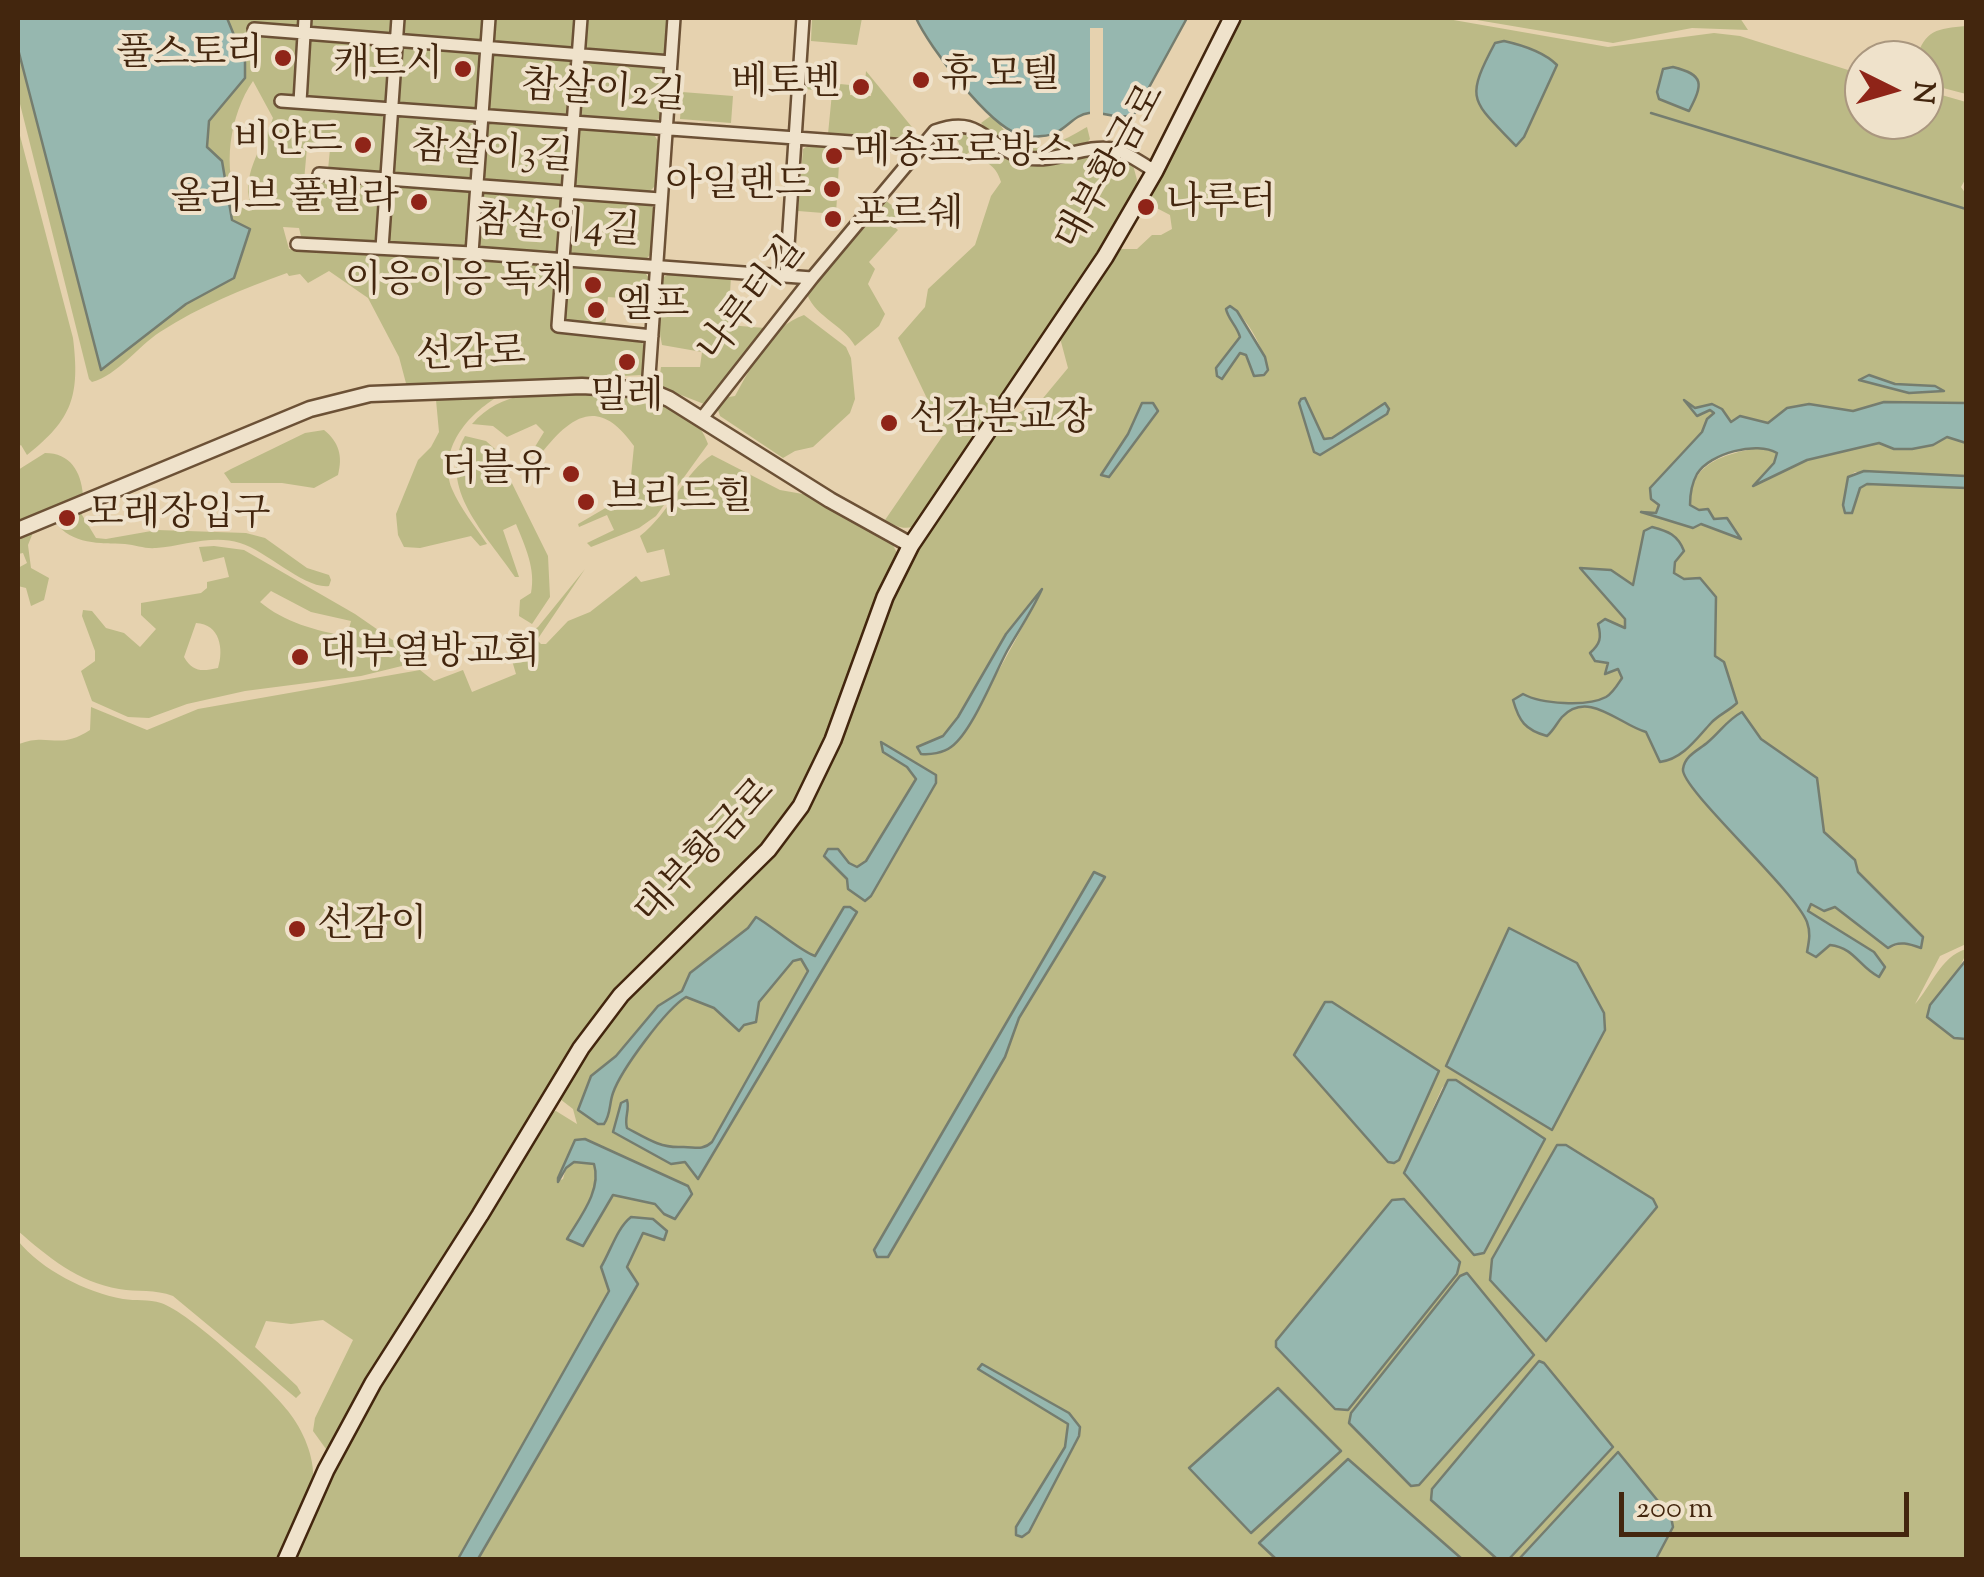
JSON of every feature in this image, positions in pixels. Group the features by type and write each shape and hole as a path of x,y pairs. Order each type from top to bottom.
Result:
{"main road":[{"name":"대부황금로","path":"286,1560 326,1470 373,1384 581,1048 621,995 768,850 801,806 833,740 885,597 911,544 1105,257 1155,171 1232,18"}],"street":[{"path":"300,102 305,18"},
{"path":"382,248 398,18"},
{"path":"472,253 490,18"},
{"path":"581,18 558,326 652,336"},
{"path":"648,390 674,18"},
{"path":"786,276 804,18"},
{"path":"254,29 671,62"},
{"name":"참살이2길","path":"282,101 920,148"},
{"name":"나루터길","path":"702,418 935,131 963,124 976,128 1011,154 1034,159 1112,149 1155,171"},
{"name":"참살이3길","path":"319,174 660,199"},
{"name":"참살이4길","path":"297,244 812,278"},
{"name":"선감로","path":"18,530 260,429 342,400 370,394 582,386 648,390 702,418 721,434 830,500 911,544"}],"shaded area":[{"path":"227,18 301,18 295,28 248,25 252,34 294,36 299,43 296,92 290,96 275,95 279,106 380,114 386,120 383,168 376,173 328,170 330,149 307,147 304,181 310,178 376,183 382,189 378,239 372,244 302,240 299,228 283,227 289,249 551,264 557,270 553,330 641,340 645,349 642,375 407,387 399,357 368,298 329,271 308,283 300,274 287,273 206,306 160,332 110,373 92,382 18,96 18,49 101,369 186,304 234,278 250,229 232,220 222,162 207,147 209,121 233,89 245,62","holes":["253,81 273,118 250,175 253,210 240,207 231,176 231,142 239,109"]},
{"path":"310,18 393,18 392,31 387,36 316,30"},
{"path":"402,18 485,18 484,37 478,42 407,36 401,30"},
{"path":"493,18 577,18 575,43 567,49 497,44 491,36"},
{"path":"585,18 668,18 665,53 658,58 588,51 582,44"},
{"path":"812,18 862,18 857,45 811,41"},
{"path":"1238,18 1442,18 1608,47 1714,33 1740,36 1844,69 1844,140 1944,140 1944,96 1966,102 1966,178 1961,187 1966,194 1966,403 1884,402 1853,411 1809,404 1787,408 1768,423 1740,416 1731,422 1713,404 1695,408 1688,403 1697,416 1714,412 1702,432 1650,488 1651,498 1659,505 1656,513 1645,513 1693,528 1701,524 1739,538 1727,518 1714,519 1708,510 1690,506 1696,478 1714,461 1767,447 1778,453 1757,484 1807,460 1880,443 1894,449 1912,449 1933,445 1947,437 1966,443 1966,476 1855,472 1848,477 1843,505 1845,513 1852,513 1860,487 1867,484 1966,488 1966,944 1940,956 1915,1004 1943,965 1966,949 1961,965 1927,1017 1954,1038 1966,1039 1966,1559 1656,1559 1673,1527 1671,1517 1618,1452 1519,1559 1509,1559 1613,1448 1539,1361 1432,1490 1431,1500 1498,1559 1462,1559 1348,1459 1260,1542 1276,1559 478,1559 638,1284 627,1267 643,1233 664,1240 667,1231 653,1219 632,1217 618,1233 602,1267 609,1291 458,1559 293,1560 341,1450 378,1383 547,1113 556,1111 577,1124 573,1109 560,1099 601,1027 637,985 774,851 811,803 842,732 896,581 912,555 1001,421 1039,403 1068,368 1060,338 1117,249 1137,249 1152,235 1172,229 1170,215 1147,203 1147,195","holes":["1504,41 1532,50 1556,65 1524,137 1516,145 1490,118 1478,98 1479,77 1496,43","1673,67 1691,73 1699,87 1689,110 1659,98 1663,69","1230,306 1243,318 1254,335 1268,370 1264,375 1254,376 1246,354 1240,352 1222,378 1217,376 1216,368 1240,337 1226,309","1301,399 1305,399 1324,439 1332,438 1384,403 1387,415 1320,455 1314,452","1142,403 1153,403 1158,411 1110,476 1102,475","1652,527 1672,534 1684,551 1675,562 1674,573 1684,579 1700,578 1716,597 1715,656 1724,663 1737,703 1683,752 1661,762 1646,732 1604,711 1573,709 1547,736 1524,724 1513,700 1523,694 1552,702 1576,703 1606,697 1622,678 1618,668 1606,673 1608,663 1595,661 1590,653 1599,640 1599,624 1605,619 1626,628 1625,619 1581,568 1611,570 1633,585 1644,531","1040,591 958,739 944,751 921,754 917,746 943,736 1006,634","1742,713 1761,739 1816,778 1824,832 1855,860 1858,872 1922,937 1921,947 1906,943 1888,948 1835,907 1824,911 1811,904 1807,911 1874,952 1885,967 1880,976 1839,947 1830,945 1816,957 1808,952 1809,930 1798,907 1687,780 1683,769 1689,756","882,742 936,775 936,783 865,901 848,889 847,879 824,856 828,849 838,849 857,867 866,861 916,779 907,767 883,752","1094,872 1104,877 1019,1018 1005,1057 889,1256 877,1257 874,1249","844,907 850,907 856,912 699,1179 685,1162 671,1164 613,1133 621,1103 627,1100 629,1107 627,1128 669,1150 706,1148 808,970 801,959 793,961 758,1003 756,1022 739,1031 714,1008 686,997 657,1027 625,1071 613,1093 604,1124 597,1124 578,1110 591,1076 616,1056 658,1006 682,991 690,973 748,928 756,917 815,956","1509,929 1577,963 1604,1012 1605,1030 1551,1130 1446,1065","1325,1002 1332,1002 1439,1071 1400,1160 1388,1162 1295,1056","1456,1080 1545,1139 1484,1253 1474,1254 1404,1173 1448,1081","585,1139 688,1186 692,1194 675,1219 655,1204 612,1195 584,1245 568,1240 592,1194 595,1164 574,1162 566,1168 563,1179 558,1178 574,1141","1557,1145 1566,1145 1653,1199 1657,1207 1546,1341 1490,1280 1492,1259","1392,1200 1404,1200 1459,1262 1457,1274 1348,1410 1335,1409 1276,1347 1276,1341","1466,1273 1534,1355 1419,1485 1411,1485 1349,1423 1351,1413","982,1364 1069,1413 1080,1427 1079,1436 1029,1532 1022,1537 1016,1535 1016,1527 1065,1447 1068,1424 979,1369","1278,1388 1340,1451 1250,1533 1189,1468"]},
{"path":"1465,18 1740,18 1748,30 1692,28 1613,43"},
{"path":"1966,26 1966,94 1944,88 1944,40 1925,40 1940,30"},
{"path":"315,38 387,44 392,49 388,98 381,103 311,97 306,92 308,44"},
{"path":"406,45 476,51 481,58 478,106 472,111 402,106 396,100 399,51"},
{"path":"497,53 567,58 573,65 570,112 562,118 493,111 488,107 491,58"},
{"path":"588,59 659,65 664,71 661,116 655,123 585,119 578,112 582,64"},
{"path":"866,71 916,132 903,140 828,134 832,93 806,89 807,72 817,73 813,87 839,90 840,84 850,85 850,95 871,96 872,84 865,83"},
{"path":"682,92 733,96 731,123 680,119"},
{"path":"402,114 472,120 476,127 474,173 468,179 398,176 391,169 395,121"},
{"path":"992,115 1007,134 1026,147 1047,146 1087,127 1090,139 1070,151 1027,152 1008,144 981,123"},
{"path":"491,122 561,127 567,133 564,180 556,187 487,180 482,172 485,127"},
{"path":"18,128 75,358 74,391 64,417 27,455 21,445 18,447"},
{"path":"583,128 653,133 658,141 655,186 648,193 579,188 573,181 577,133"},
{"path":"964,129 1009,157 1057,161 1100,153 1114,155 1133,165 1137,180 1135,192 1081,283 920,523 902,528 885,520 944,434 898,338 925,307 928,289 975,245 991,196 1001,182 993,167 971,151 964,156 955,134"},
{"path":"809,145 840,147 836,214 798,211 803,149"},
{"path":"397,183 467,187 472,193 469,243 463,248 393,243 387,237 390,187"},
{"path":"487,189 556,195 562,201 559,250 554,255 482,248 478,240 481,194"},
{"path":"578,197 649,202 653,208 651,254 644,261 574,256 568,249 572,202"},
{"path":"884,199 901,213 890,223 898,230 869,262 875,269 868,284 885,314 879,326 855,346 814,306 806,290 839,249 848,247"},
{"path":"574,265 643,270 649,278 647,300 608,297 605,328 569,325 563,319 566,271"},
{"path":"669,274 731,277 728,325 765,328 704,404 663,388 659,381 661,367 700,367 702,352 662,345 657,318 660,279"},
{"path":"804,315 846,347 851,358 855,399 850,413 813,447 783,458 720,416 718,410 723,398 735,396 772,338"},
{"path":"581,391 635,397 672,408 700,428 708,444 656,516 639,528 591,547 587,543 614,530 607,515 579,527 578,524 621,499 631,476 634,446 621,430 597,416 586,417 563,430 540,455 533,450 544,432 536,424 507,437 493,426 472,424 509,399"},
{"path":"499,396 476,412 458,434 449,460 452,489 487,544 480,546 471,536 420,548 404,547 398,535 396,514 418,460 439,432 436,400"},
{"path":"324,430 340,456 338,475 314,488 282,483 231,483 224,473 305,433"},
{"path":"465,436 486,441 495,449 548,556 550,597 532,624 519,616 520,600 531,593 532,575 516,524 503,530 519,577 515,577 479,528 461,492 458,455"},
{"path":"45,453 61,456 73,465 83,495 18,524 18,470"},
{"path":"712,455 780,490 814,496 891,541 899,557 818,765 767,845 626,982 332,1446 326,1449 313,1431 315,1418 353,1340 323,1320 291,1324 266,1321 255,1347 297,1386 301,1393 296,1398 173,1296 90,1281 52,1259 18,1231 18,741 19,744 79,736 90,730 91,707 147,730 198,709 420,670 434,681 463,670 472,692 516,674 508,647 538,627 585,569 537,640 541,644 636,576 641,582 670,575 664,549 647,553 640,536"},
{"path":"79,510 96,538 157,530 246,533 265,538 307,568 329,575 331,580 329,586 308,582 251,547 230,541 152,548 78,539 55,522"},
{"path":"34,530 28,545 31,568 49,578 44,600 31,606 26,588 18,586 18,568 27,563 23,553 18,554 18,537"},
{"path":"199,547 244,550 355,614 410,652 414,663 361,676 245,691 187,704 149,718 128,717 92,701 81,671 95,661 83,610 92,611 106,628 124,633 140,647 156,629 141,615 141,603 201,593 207,582 229,577 224,557 203,562","holes":["271,591 311,612 351,621 347,636 279,615 260,602","196,623 210,628 218,639 218,668 199,670 184,657"]},
{"path":"18,1241 39,1261 79,1285 109,1296 156,1302 174,1309 228,1351 288,1411 307,1444 313,1481 305,1511 282,1559 18,1559"}],"water":[{"path":"18,18 227,18 245,62 245,78 209,121 207,147 222,161 232,220 250,229 234,278 186,304 101,370 18,49"},
{"path":"916,18 1187,18 1135,113 1123,117 1089,113 1050,135 1033,137 1006,127 976,101 946,65"},
{"path":"1504,41 1546,56 1557,65 1524,137 1516,146 1477,99 1476,89 1485,62 1495,43"},
{"path":"1673,67 1691,73 1698,82 1689,111 1659,99 1663,69"},
{"path":"1230,306 1265,357 1268,370 1264,375 1254,376 1246,355 1240,353 1222,379 1217,376 1216,368 1240,337 1227,313"},
{"path":"1869,375 1895,384 1935,386 1944,391 1909,393 1859,380"},
{"path":"1305,398 1324,439 1332,438 1385,403 1389,409 1387,414 1320,455 1314,452 1299,403"},
{"path":"1684,400 1695,408 1712,404 1722,409 1731,422 1740,416 1768,423 1787,408 1809,404 1853,411 1884,402 1966,403 1966,443 1947,437 1933,445 1894,449 1879,443 1807,460 1753,486 1774,463 1777,453 1758,448 1723,455 1697,474 1690,505 1708,509 1714,519 1727,518 1741,539 1701,524 1693,528 1641,512 1656,513 1659,505 1651,499 1650,488 1702,432 1714,413 1710,410 1697,416"},
{"path":"1142,403 1153,403 1158,411 1109,477 1101,475 1128,434"},
{"path":"1864,471 1966,476 1966,488 1867,484 1860,488 1852,513 1845,513 1848,477"},
{"path":"1652,527 1672,534 1682,546 1684,551 1675,562 1674,573 1684,579 1700,578 1716,597 1715,656 1724,662 1737,703 1683,752 1660,762 1646,732 1593,708 1572,709 1547,736 1528,728 1513,700 1523,694 1552,702 1588,702 1609,695 1622,678 1618,669 1605,674 1608,663 1595,661 1590,653 1599,640 1598,624 1605,619 1625,628 1625,619 1580,568 1611,570 1633,585 1644,531"},
{"path":"1042,589 959,740 948,749 921,754 917,747 943,736 958,717 1006,634"},
{"path":"1742,712 1761,739 1817,778 1824,832 1855,860 1858,872 1923,937 1921,948 1900,943 1888,948 1835,907 1824,911 1811,904 1808,911 1874,952 1885,967 1879,977 1838,947 1830,945 1816,957 1807,952 1808,926 1798,907 1687,780 1683,769 1686,760"},
{"path":"881,742 936,775 936,783 865,901 848,889 847,879 824,856 828,849 838,849 857,867 866,861 916,779 907,767 883,752"},
{"path":"1094,872 1105,877 1019,1018 1005,1057 888,1257 877,1257 874,1250"},
{"path":"844,907 857,912 698,1179 685,1162 671,1164 613,1132 621,1103 627,1100 627,1128 653,1142 697,1148 712,1142 808,971 801,959 793,961 759,1002 756,1022 739,1031 714,1008 686,997 656,1027 625,1070 604,1124 578,1110 591,1076 616,1056 658,1006 682,991 690,973 748,928 756,917 815,956"},
{"path":"1509,928 1577,963 1604,1013 1605,1030 1552,1130 1446,1066"},
{"path":"1966,960 1966,1039 1954,1038 1927,1017 1930,1005"},
{"path":"1325,1002 1332,1002 1439,1071 1399,1160 1394,1163 1388,1162 1294,1055"},
{"path":"1448,1080 1456,1080 1545,1139 1484,1253 1474,1255 1404,1173"},
{"path":"585,1139 688,1186 692,1194 675,1219 655,1204 613,1195 583,1246 567,1239 592,1193 594,1164 574,1162 558,1182 558,1178 575,1140"},
{"path":"1557,1145 1566,1145 1653,1199 1657,1207 1546,1341 1490,1280 1492,1259"},
{"path":"1404,1199 1460,1262 1457,1274 1348,1410 1335,1409 1276,1347 1276,1341 1392,1200"},
{"path":"631,1217 653,1219 667,1231 664,1240 643,1233 627,1267 638,1284 478,1559 458,1559 609,1291 601,1267"},
{"path":"1467,1273 1534,1355 1419,1485 1411,1486 1349,1423 1351,1413 1460,1276"},
{"path":"1539,1361 1613,1447 1509,1559 1497,1559 1431,1500 1432,1489"},
{"path":"982,1364 1069,1413 1080,1427 1079,1436 1029,1532 1022,1537 1016,1535 1016,1527 1065,1447 1068,1424 978,1369"},
{"path":"1278,1388 1341,1451 1251,1533 1189,1468"},
{"path":"1618,1452 1671,1517 1673,1527 1656,1559 1519,1559"},
{"path":"1348,1459 1462,1559 1276,1559 1259,1543"}],"pier":[{"path":"1090,28 1103,28 1103,120 1090,118"}],"waterway":[{"path":"1651,113 1966,209"}],"place":[{"name":"풀스토리","path":"283,58"},
{"name":"캐트시","path":"463,69"},
{"name":"휴 모텔","path":"921,80"},
{"name":"베토벤","path":"861,87"},
{"name":"비얀드","path":"363,145"},
{"name":"메송프로방스","path":"834,156"},
{"name":"아일랜드","path":"832,189"},
{"name":"올리브 풀빌라","path":"419,202"},
{"name":"나루터","path":"1146,207"},
{"name":"포르쉐","path":"833,219"},
{"name":"이응이응 독채","path":"593,285"},
{"name":"엘프","path":"596,310"},
{"name":"밀레","path":"627,362"},
{"name":"선감분교장","path":"889,423"},
{"name":"더블유","path":"571,474"},
{"name":"브리드힐","path":"586,502"},
{"name":"모래장입구","path":"67,518"},
{"name":"대부열방교회","path":"300,657"},
{"name":"선감이","path":"297,929"}]}
